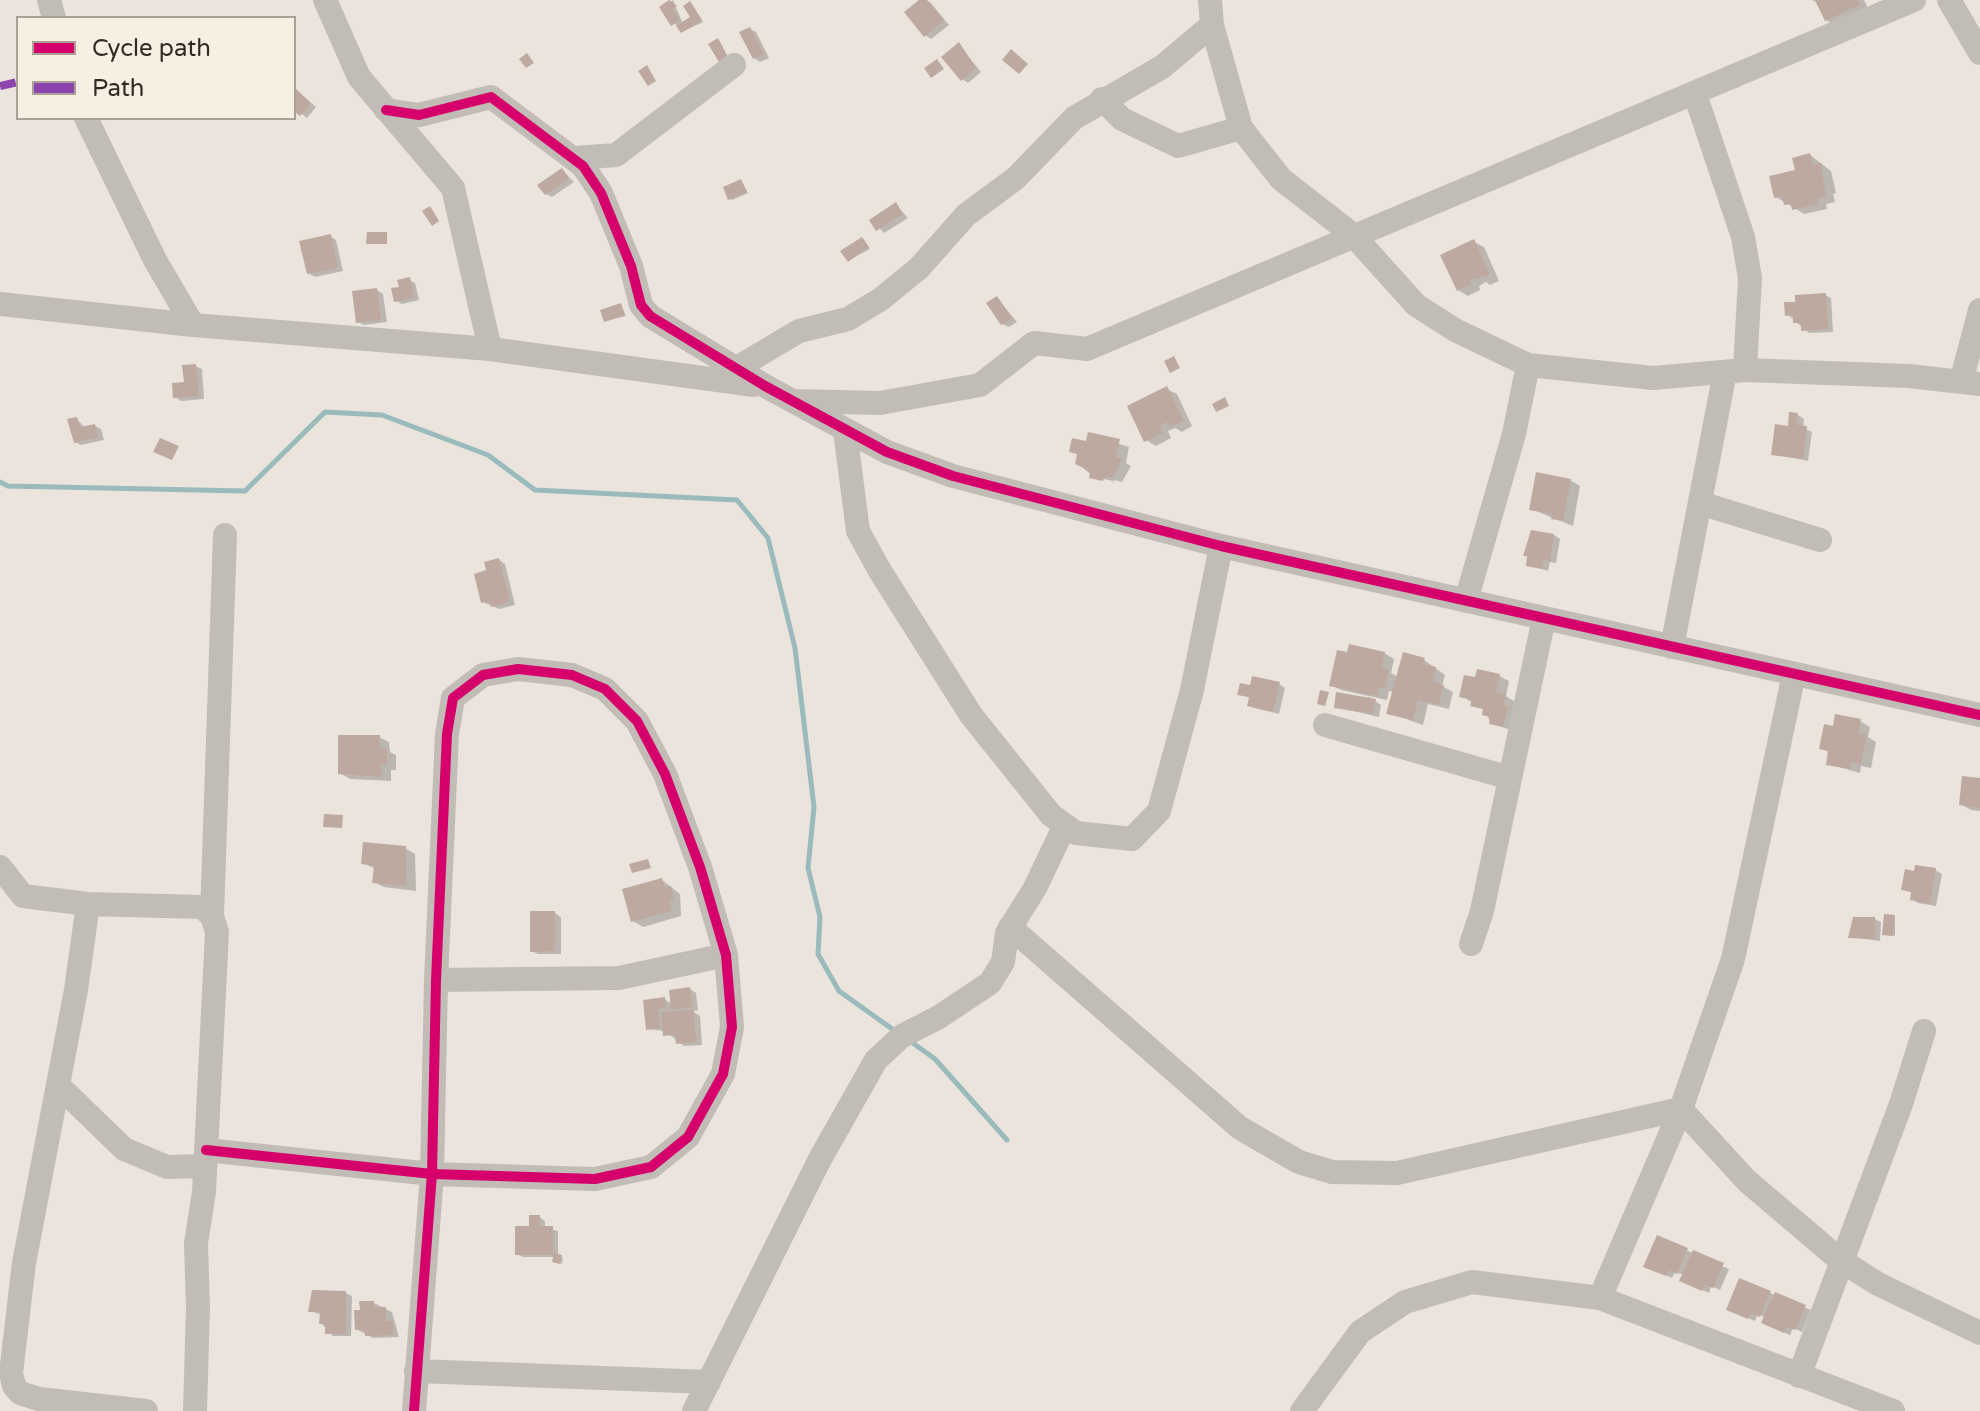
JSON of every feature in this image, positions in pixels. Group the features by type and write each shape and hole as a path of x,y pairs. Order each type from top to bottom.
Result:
{"street":[{"path":"325,0 359,77 453,188 490,349"},
{"path":"1210,0 1212,25 1241,128 1281,179 1353,235 1416,305 1455,330 1528,365 1653,378 1735,371 1909,376 1970,383 1980,310"},
{"path":"791,401 880,403 980,385 1034,343 1087,349 1914,0"},
{"path":"1949,0 1980,53"},
{"path":"735,369 799,331 848,319 881,299 919,268 980,202 1016,178 1055,135 1102,99 1162,67 1212,25"},
{"path":"575,158 616,155 734,65"},
{"path":"1672,647 1700,503 1735,371 1750,278 1743,237 1695,94"},
{"path":"386,110 419,115 491,97 575,158 601,193 627,255 641,305 650,316 735,369 887,452 953,476 1221,546 1980,715"},
{"path":"1102,99 1122,119 1178,146 1241,128"},
{"path":"87,120 155,260 193,325"},
{"path":"0,304 193,325 490,349 765,386"},
{"path":"1466,601 1514,434 1528,365"},
{"path":"845,431 858,531 865,544 971,715 1051,815 1076,833 1096,838 1132,839 1159,811 1192,690 1221,546"},
{"path":"1700,503 1820,540"},
{"path":"195,1411 196,1243 205,1158 217,932 212,916 225,535"},
{"path":"1471,944 1482,911 1544,618"},
{"path":"58,1085 124,1149 167,1167 205,1158 432,1174 595,1179 651,1167 688,1137 723,1074 732,1027 726,955 700,867 665,774 637,721 605,689 572,675 518,669 483,675 453,698 447,734 436,980 432,1174 414,1411"},
{"path":"1600,1298 1681,1109 1733,959 1794,674"},
{"path":"1325,725 1510,778"},
{"path":"694,1411 820,1159 876,1060 902,1036 939,1017 990,983 1003,962 1010,927 1035,888 1065,825"},
{"path":"0,867 23,896 88,904 202,907 212,916"},
{"path":"88,904 10,1356 14,1386 20,1393 39,1399 146,1411"},
{"path":"1010,927 1240,1128 1289,1157 1332,1172 1397,1173 1681,1109"},
{"path":"436,980 495,982 619,978 726,955"},
{"path":"1799,1376 1901,1104 1924,1031"},
{"path":"1681,1109 1747,1181 1840,1260 1878,1284 1980,1333"},
{"path":"1302,1411 1360,1332 1405,1302 1472,1282 1600,1298 1893,1411"},
{"path":"416,1371 709,1382"}],"building":[{"path":"669,0 677,6 673,9 680,20 671,26 659,7"},
{"path":"919,0 927,0 944,20 924,37 904,12"},
{"path":"1815,0 1858,0 1860,5 1825,21"},
{"path":"690,1 702,20 681,33 676,26 690,17 683,6"},
{"path":"750,27 764,54 753,59 739,32"},
{"path":"718,38 728,57 719,62 708,44"},
{"path":"959,42 976,68 961,81 941,57"},
{"path":"1011,49 1028,64 1019,74 1002,60"},
{"path":"527,53 534,63 526,68 519,59"},
{"path":"937,59 944,69 931,78 924,68"},
{"path":"647,65 656,81 648,86 638,71"},
{"path":"296,89 311,103 300,116 296,113"},
{"path":"1810,153 1813,165 1821,163 1826,197 1817,199 1818,204 1792,210 1791,204 1784,205 1782,196 1774,198 1769,176 1795,170 1792,158"},
{"path":"562,168 569,178 545,195 537,185"},
{"path":"741,179 747,192 728,200 723,187"},
{"path":"896,202 903,214 876,231 869,220"},
{"path":"430,206 439,221 432,226 422,211"},
{"path":"367,232 387,232 387,244 366,244"},
{"path":"331,234 338,268 307,274 299,241"},
{"path":"862,237 869,247 848,262 840,251"},
{"path":"1474,239 1490,275 1470,280 1472,284 1457,291 1440,255"},
{"path":"410,277 414,298 394,302 391,288 399,287 397,280"},
{"path":"377,288 381,320 356,323 352,291"},
{"path":"1826,293 1828,329 1801,331 1801,323 1793,323 1793,315 1785,316 1784,302 1795,302 1795,295"},
{"path":"997,296 1012,318 1001,325 986,303"},
{"path":"621,303 625,315 604,322 600,310"},
{"path":"1174,356 1180,368 1170,373 1164,361"},
{"path":"196,364 199,396 173,398 172,383 184,382 182,365"},
{"path":"1167,386 1184,421 1170,427 1167,422 1160,426 1163,433 1144,442 1127,406"},
{"path":"1225,397 1229,406 1216,412 1212,404"},
{"path":"1789,412 1798,413 1797,425 1807,426 1803,459 1771,455 1775,424 1788,426"},
{"path":"77,417 80,427 95,424 98,437 74,443 67,419"},
{"path":"1088,432 1120,439 1116,457 1122,458 1113,478 1105,476 1103,481 1089,478 1090,471 1075,464 1077,454 1069,452 1072,438 1086,441"},
{"path":"160,438 179,446 172,460 153,452"},
{"path":"1536,472 1571,479 1563,521 1551,519 1552,514 1529,510"},
{"path":"1531,530 1554,534 1550,561 1544,560 1542,569 1526,566 1527,556 1523,556"},
{"path":"499,558 510,602 491,607 490,601 481,603 474,574 486,570 484,562"},
{"path":"1349,644 1385,652 1382,668 1389,669 1385,688 1379,687 1377,696 1329,686 1337,650 1347,652"},
{"path":"1403,652 1425,658 1423,664 1436,667 1433,682 1444,685 1439,705 1418,700 1413,720 1386,714"},
{"path":"1477,669 1500,674 1496,692 1506,694 1503,704 1508,707 1503,727 1489,724 1490,717 1482,715 1483,709 1470,706 1472,700 1459,697 1464,675 1475,677"},
{"path":"1252,676 1280,682 1273,712 1247,706 1249,697 1237,695 1240,683 1250,685"},
{"path":"1320,690 1329,692 1325,706 1317,704"},
{"path":"1336,692 1376,699 1373,714 1334,708"},
{"path":"1835,714 1861,719 1858,733 1867,734 1861,764 1851,762 1850,769 1826,765 1828,751 1819,749 1824,724 1833,726"},
{"path":"338,735 380,735 380,748 387,748 387,765 381,765 382,777 338,774"},
{"path":"1962,776 1980,778 1980,808 1959,805"},
{"path":"324,814 343,815 342,828 323,827"},
{"path":"363,842 406,846 406,886 372,883 374,866 361,864"},
{"path":"648,859 651,868 632,873 629,864"},
{"path":"1915,865 1936,868 1930,904 1910,900 1911,892 1901,890 1905,869 1914,871"},
{"path":"662,878 665,888 671,886 674,900 669,901 672,911 631,922 622,889"},
{"path":"530,911 555,911 555,951 530,952"},
{"path":"1884,914 1895,915 1893,936 1882,935"},
{"path":"1853,917 1875,917 1875,939 1848,938"},
{"path":"690,987 692,1007 671,1010 669,990"},
{"path":"665,997 666,1008 658,1009 660,1028 646,1030 643,1000"},
{"path":"694,1010 696,1042 676,1044 675,1035 663,1036 661,1012"},
{"path":"529,1215 540,1215 540,1226 553,1226 553,1255 515,1255 515,1226 529,1226"},
{"path":"1657,1235 1688,1248 1677,1274 1669,1270 1666,1276 1643,1267"},
{"path":"1693,1250 1724,1263 1713,1288 1705,1285 1702,1291 1679,1281"},
{"path":"554,1253 562,1255 560,1264 552,1262"},
{"path":"1739,1278 1771,1291 1760,1317 1751,1313 1748,1319 1726,1310"},
{"path":"312,1290 346,1291 346,1334 325,1334 325,1324 319,1324 320,1312 308,1312"},
{"path":"1775,1292 1806,1305 1795,1330 1787,1327 1784,1333 1761,1323"},
{"path":"359,1301 374,1301 374,1307 386,1307 386,1321 393,1321 393,1335 365,1336 365,1330 355,1330 354,1310 360,1310"}],"waterway":[{"path":"0,482 8,486 245,491 325,412 382,415 488,455 535,490 737,500 768,538 795,648 814,807 808,868 820,917 818,954 839,991 895,1031"},
{"path":"910,1041 935,1059 1007,1140"}],"marked path":[{"path":"0,86 16,82"}],"cycle path":[{"path":"386,110 419,115 491,97 583,166 601,193 631,266 641,305 650,316 765,386 887,452 953,476 1221,546 1980,715"},
{"path":"206,1150 432,1174 595,1179 651,1167 688,1137 723,1074 732,1027 726,955 700,867 665,774 637,721 605,689 572,675 518,669 483,675 453,698 447,734 436,980 432,1174 414,1411"}]}
